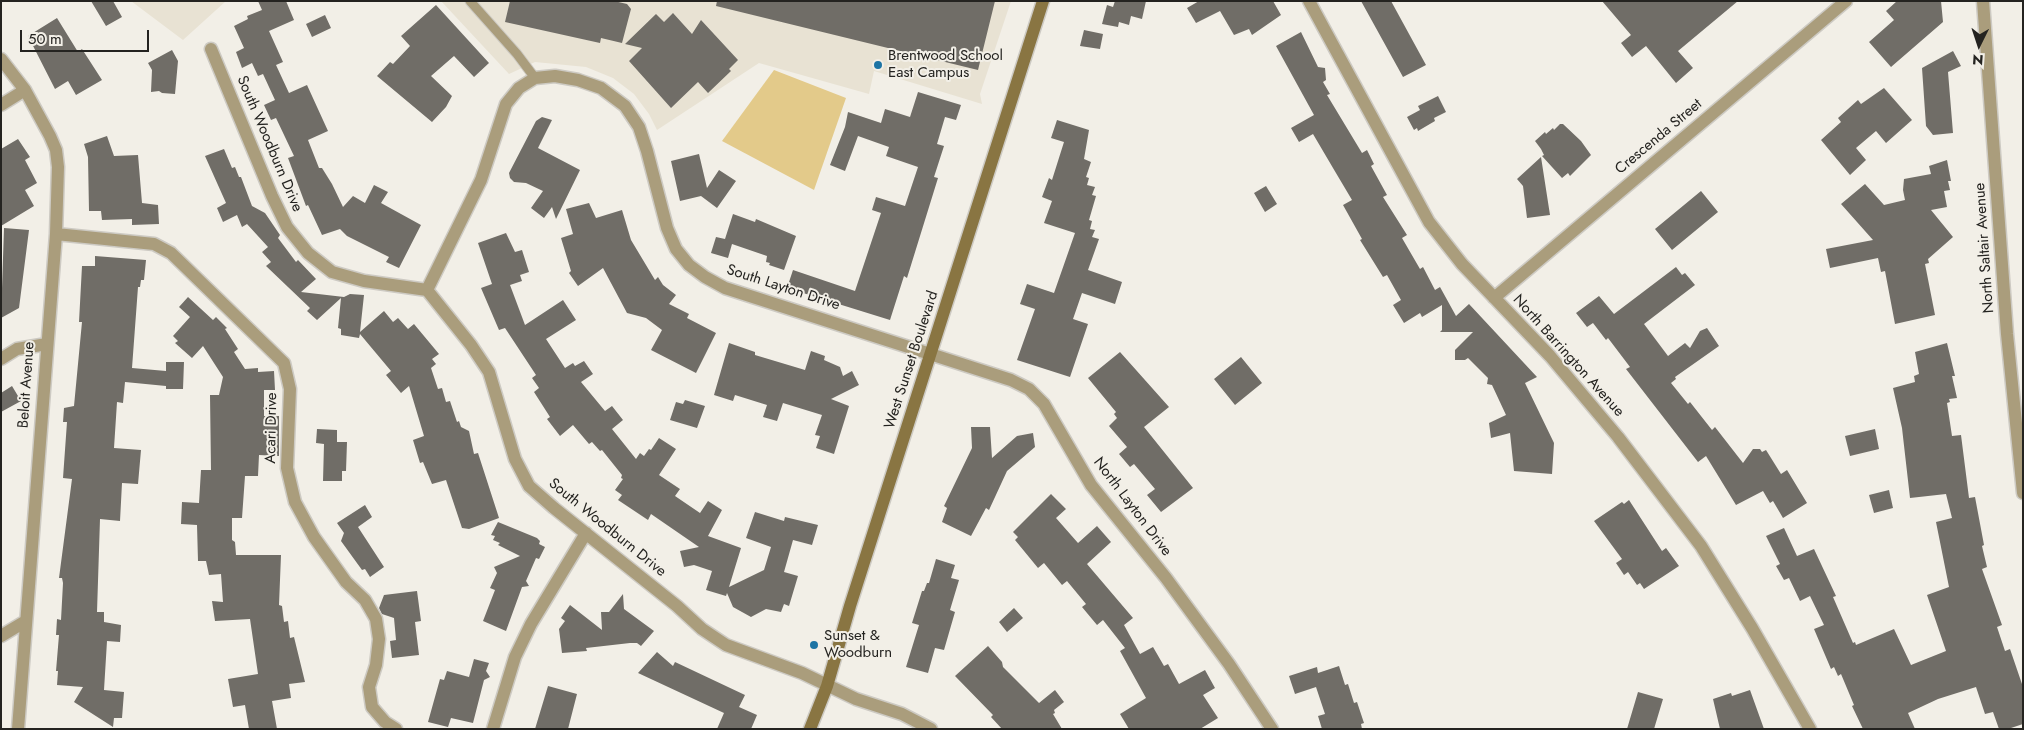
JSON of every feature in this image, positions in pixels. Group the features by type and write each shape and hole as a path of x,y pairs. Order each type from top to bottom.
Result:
{"main road":[{"name":"West Sunset Boulevard","path":"810,729 827,686 850,606 932,354 1043,1"}],"street":[{"name":"North Barrington Avenue","path":"1309,1 1429,222 1462,264 1550,356 1618,437 1701,546 1752,628 1810,729"},
{"name":"Crescenda Street","path":"1494,298 1846,1"},
{"name":"North Saltair Avenue","path":"1983,1 2007,334 2023,492"},
{"name":"South Woodburn Drive","path":"210,49 287,227 308,253 332,272 364,281 427,290 471,345 489,372 515,459 529,486 702,629 726,645 802,673 856,699 902,714 931,729"},
{"name":"Beloit Avenue","path":"1,59 25,90 56,150 58,167 56,234 18,729"},
{"name":"South Layton Drive","path":"535,78 555,76 578,80 601,88 625,106 639,127 648,151 667,228 676,249 689,265 705,278 726,288 932,354"},
{"path":"427,290 481,180 506,104 519,88 535,78"},
{"path":"1,105 25,90"},
{"name":"Acari Drive","path":"56,234 154,244 171,253 284,363 290,389 287,468 295,502 314,537 346,582 365,600 376,619 379,639 376,665 369,687 372,707 384,722 396,729"},
{"path":"1,359 17,349 47,344"},
{"name":"North Layton Drive","path":"932,354 1011,380 1029,389 1044,404 1091,485 1166,578 1229,664 1272,729"},
{"path":"493,729 519,649 531,624 586,533"},
{"path":"1,636 26,621"}],"lane":[{"path":"470,1 518,54 535,78"}],"shaded area":[{"path":"131,1 226,1 183,40"},
{"name":"Brentwood School East Campus","path":"441,1 1011,1 980,94 982,104 874,71 869,94 759,63 657,130 649,114 634,94 613,78 586,67 535,62 509,74"},
{"path":"774,70 846,98 814,190 722,141"}],"building":[{"path":"91,1 113,1 122,17 106,26"},
{"path":"258,1 286,1 294,20 269,31 283,62 276,65 289,93 307,85 328,131 308,140 319,168 322,168 332,184 343,207 353,196 365,203 374,185 388,192 381,203 421,225 399,268 386,262 389,257 347,236 340,229 322,235 308,205 306,206 288,158 294,156 276,118 271,120 264,105 275,100 263,74 258,76 252,63 242,68 236,52 244,48 234,26 248,19 247,16 262,10"},
{"path":"510,1 614,1 627,4 631,9 622,43 601,38 600,43 505,22"},
{"path":"717,1 995,1 978,70 716,6"},
{"path":"1115,1 1146,1 1142,19 1131,16 1129,25 1119,22 1118,27 1102,24 1107,5 1113,7"},
{"path":"1199,1 1273,1 1281,15 1252,35 1249,29 1234,35 1220,11 1196,23 1187,8"},
{"path":"1361,1 1391,1 1426,65 1403,77"},
{"path":"1602,1 1738,1 1678,51 1693,68 1676,83 1646,46 1632,57 1621,43 1631,35"},
{"path":"1897,1 1941,1 1943,22 1891,67 1869,42 1894,20 1886,11"},
{"path":"436,5 489,63 474,77 454,56 431,76 452,96 446,107 432,122 377,76 390,62 393,64 410,46 401,36"},
{"path":"673,13 692,34 701,20 738,60 729,69 731,71 708,93 698,82 671,108 629,61 642,48 625,44 656,14 664,22"},
{"path":"325,15 331,28 312,37 306,24"},
{"path":"57,18 78,52 82,49 102,80 76,95 68,81 55,89 28,36"},
{"path":"1084,30 1103,34 1100,49 1080,46"},
{"path":"1301,32 1318,67 1325,68 1326,80 1323,82 1330,94 1327,95 1362,153 1367,150 1374,164 1371,166 1387,195 1383,197 1407,235 1402,238 1420,269 1423,267 1435,290 1440,287 1456,316 1469,304 1537,377 1525,383 1554,443 1552,474 1514,471 1510,433 1491,438 1489,423 1506,415 1492,385 1487,384 1488,378 1468,358 1465,360 1455,360 1455,350 1473,332 1440,332 1442,330 1442,305 1422,317 1420,313 1404,323 1393,305 1401,300 1387,275 1383,277 1360,240 1362,239 1343,205 1352,200 1313,134 1299,142 1291,128 1314,115 1276,46"},
{"path":"172,50 178,61 175,94 159,91 151,92 152,70 148,63"},
{"path":"1953,51 1961,66 1948,72 1953,133 1933,135 1926,126 1922,68"},
{"path":"1884,88 1912,120 1886,143 1876,131 1856,148 1866,160 1850,175 1821,140 1841,122 1838,118 1858,100 1861,104"},
{"path":"918,92 961,105 956,120 945,117 937,144 944,146 934,177 938,178 907,278 904,276 890,320 787,288 793,270 855,291 881,213 872,210 876,197 905,206 918,167 886,156 889,147 858,136 845,171 830,165 845,127 848,112 881,123 885,109 910,117"},
{"path":"1438,96 1446,112 1434,118 1435,121 1418,131 1417,128 1414,130 1407,117 1420,110 1418,106"},
{"path":"542,117 552,120 538,148 580,170 556,219 552,207 544,218 531,208 543,191 526,183 514,182 510,178 509,173 536,121"},
{"path":"1057,120 1089,130 1084,159 1091,162 1086,177 1089,178 1087,185 1095,187 1092,195 1096,196 1089,220 1092,221 1090,229 1095,230 1092,237 1099,239 1088,270 1122,282 1115,304 1082,293 1073,319 1088,324 1070,377 1017,360 1035,309 1020,304 1027,284 1054,293 1075,233 1044,223 1052,201 1042,197 1049,178 1052,180 1064,142 1051,138"},
{"path":"1560,124 1563,124 1581,141 1591,155 1570,176 1568,173 1562,178 1542,156 1544,155 1535,141 1545,132 1546,134 1553,128 1554,130"},
{"path":"107,136 114,156 138,155 142,203 158,205 159,224 132,225 132,219 102,220 101,211 89,211 88,157 84,144"},
{"path":"18,139 30,157 25,160 37,183 25,190 34,206 1,226 1,149"},
{"path":"224,149 232,168 235,167 239,177 241,177 252,206 265,213 280,235 278,238 296,262 298,260 316,279 301,292 344,297 350,294 364,295 360,332 384,311 393,322 398,318 408,329 414,324 439,354 432,359 436,364 431,368 438,389 442,388 446,402 450,401 457,422 459,421 461,427 469,431 474,454 478,453 499,518 469,529 462,528 446,480 432,484 423,462 420,463 413,440 424,436 409,386 401,393 386,375 391,371 360,334 359,338 341,335 341,329 338,328 341,298 317,320 307,311 310,308 266,266 271,262 262,252 268,247 247,224 242,227 237,215 223,222 217,208 226,203 205,156"},
{"path":"699,154 707,188 719,170 736,181 717,208 701,196 680,201 671,161"},
{"path":"1541,157 1550,215 1527,218 1523,186 1517,179"},
{"path":"1947,160 1951,181 1948,181 1950,190 1944,191 1947,207 1931,210 1953,237 1928,259 1929,263 1925,264 1935,315 1895,324 1885,271 1881,272 1878,258 1830,268 1826,249 1873,240 1841,204 1865,184 1884,205 1905,200 1903,190 1904,179 1931,174 1929,166"},
{"path":"1266,186 1277,204 1265,212 1254,193"},
{"path":"1701,191 1718,212 1672,250 1655,229"},
{"path":"589,203 596,218 622,210 631,240 655,280 658,277 663,285 676,295 669,304 689,314 687,318 716,333 696,373 651,350 662,330 646,318 627,313 603,268 578,286 569,273 571,271 561,238 573,234 566,209"},
{"path":"733,214 755,222 756,219 796,236 784,270 769,265 770,263 766,262 767,256 732,244 728,258 711,253 716,237 725,239"},
{"path":"4,228 29,230 19,308 1,318"},
{"path":"506,233 515,252 522,250 529,272 520,275 522,281 510,285 525,325 563,300 576,320 546,339 565,368 573,363 575,366 584,361 593,374 581,382 605,411 612,406 623,420 612,429 636,459 640,453 644,456 649,449 651,450 659,438 676,449 659,475 680,489 675,496 700,513 708,501 722,510 708,536 741,548 729,587 764,570 771,547 746,538 755,512 784,521 785,517 818,525 812,545 793,540 784,572 798,576 789,606 784,604 781,612 766,609 751,617 733,607 727,593 726,596 706,590 712,571 694,565 684,567 680,551 699,547 651,514 648,520 618,500 622,495 615,490 623,479 621,478 622,475 602,450 600,451 592,442 589,444 573,425 560,436 547,419 550,417 534,392 539,388 532,378 536,375 505,328 499,330 481,288 492,284 478,243"},
{"path":"95,256 146,260 144,280 141,280 140,287 138,287 132,368 166,371 166,362 184,362 183,389 166,389 166,386 125,382 123,403 117,402 114,448 141,450 138,484 122,483 120,521 100,519 97,612 104,612 104,622 121,625 120,642 107,641 104,690 124,692 122,718 114,718 113,727 74,702 83,687 57,685 58,671 56,671 59,635 56,635 57,619 61,620 63,583 62,578 59,578 72,479 63,478 67,422 63,422 64,408 74,406 82,322 79,322 82,266 95,266"},
{"path":"1676,267 1682,275 1685,273 1695,285 1644,324 1668,356 1685,343 1690,348 1700,331 1707,328 1719,346 1675,377 1676,379 1671,383 1688,404 1690,402 1712,430 1715,427 1743,463 1753,449 1760,449 1762,452 1766,450 1781,474 1787,470 1807,503 1783,518 1773,501 1770,503 1763,491 1736,505 1706,456 1698,462 1626,369 1630,367 1608,338 1606,340 1593,323 1587,327 1576,313 1599,296 1614,314"},
{"path":"188,297 213,320 216,317 227,328 225,329 238,349 234,352 245,369 258,368 258,372 274,371 275,390 264,390 264,416 279,416 279,456 259,455 258,476 245,476 242,518 232,518 232,540 235,542 236,555 281,555 279,605 282,606 284,622 288,621 290,638 294,637 305,682 289,684 291,698 272,701 277,729 249,729 245,705 233,707 228,679 258,674 250,619 215,621 212,601 223,602 221,574 209,575 206,561 198,561 197,525 181,524 182,502 199,503 201,470 211,470 210,395 219,395 223,377 203,346 192,358 175,343 178,341 173,336 190,317 179,307"},
{"path":"729,343 755,352 755,355 805,370 811,351 825,356 824,360 840,367 843,376 852,371 859,385 831,399 849,406 834,454 816,448 820,436 815,435 822,415 783,403 777,421 763,417 767,405 735,395 733,401 714,395"},
{"path":"1947,343 1955,376 1952,376 1957,398 1949,399 1950,402 1947,403 1952,436 1961,435 1969,498 1975,497 1984,545 1982,546 1987,567 1982,569 2002,625 1997,627 2005,651 2010,649 2023,687 2023,724 2008,729 1999,729 1993,712 1985,714 1976,687 1938,699 1908,713 1915,729 1863,729 1852,706 1854,705 1841,674 1838,676 1834,667 1831,669 1814,629 1824,625 1810,596 1800,601 1789,578 1784,580 1776,566 1780,564 1766,536 1784,528 1797,556 1814,549 1836,596 1833,597 1853,643 1855,642 1856,645 1894,629 1911,665 1946,651 1927,595 1949,587 1936,522 1952,518 1946,494 1910,498 1902,428 1893,388 1915,382 1914,376 1919,374 1915,352"},
{"path":"1120,352 1169,407 1144,427 1193,488 1161,512 1147,495 1155,489 1134,464 1130,467 1119,454 1127,447 1109,426 1117,418 1114,414 1116,412 1088,378"},
{"path":"1241,357 1262,383 1235,405 1214,379"},
{"path":"12,386 21,401 1,412 1,393"},
{"path":"685,400 705,406 697,428 670,420 676,402 683,404"},
{"path":"971,427 990,427 992,458 1017,436 1033,433 1035,447 1007,471 989,510 986,508 971,536 942,522 947,508 944,506 972,448"},
{"path":"317,429 337,430 337,442 347,442 346,471 342,471 342,481 323,481 324,444 316,443"},
{"path":"1875,429 1879,449 1850,456 1845,436"},
{"path":"1889,490 1893,508 1874,513 1869,495"},
{"path":"1051,494 1066,509 1056,518 1078,543 1097,526 1111,542 1087,564 1133,618 1124,625 1140,654 1153,647 1164,666 1168,664 1179,684 1205,670 1215,688 1203,695 1218,718 1200,729 1129,729 1120,714 1146,698 1120,651 1125,648 1103,620 1097,625 1082,607 1086,604 1067,581 1062,585 1044,563 1038,568 1015,540 1018,537 1013,532"},
{"path":"1629,500 1662,551 1666,548 1679,566 1644,589 1640,583 1637,585 1628,572 1624,575 1616,563 1622,559 1594,521 1622,502 1624,504"},
{"path":"365,505 372,517 358,527 384,567 370,577 365,569 362,570 341,541 344,533 337,523"},
{"path":"498,522 537,538 540,541 539,544 545,547 539,559 536,558 526,581 529,586 522,587 506,631 483,621 495,590 490,588 497,573 494,567 520,556 498,545 500,543 493,540 495,536 491,535"},
{"path":"936,559 955,565 951,578 959,580 950,610 955,612 944,650 935,648 928,673 906,667 919,625 912,623 922,591 924,591 927,583 929,583"},
{"path":"417,591 421,621 415,622 419,655 392,658 390,641 396,640 394,618 382,614 379,608 384,595"},
{"path":"623,594 624,609 654,631 641,646 637,643 630,643 586,648 587,651 562,653 559,629 565,621 561,618 570,605 602,630 601,612 609,612"},
{"path":"1014,608 1023,618 1007,632 999,622"},
{"path":"988,646 1002,662 1003,667 1039,703 1055,690 1064,702 1054,710 1055,713 1053,714 1062,729 1002,729 991,717 993,715 955,676"},
{"path":"657,652 673,666 675,662 745,695 739,707 757,715 751,729 717,729 724,713 638,673"},
{"path":"474,659 489,663 486,671 490,677 484,680 473,723 451,718 448,727 428,722 440,679 444,680 447,671 469,677"},
{"path":"1339,666 1345,685 1348,684 1354,703 1357,702 1364,723 1361,724 1362,729 1322,729 1318,716 1325,714 1316,687 1295,694 1289,676 1317,667 1318,673"},
{"path":"548,686 577,694 568,729 535,729"},
{"path":"1750,690 1764,729 1720,729 1713,699 1731,693 1732,696"},
{"path":"1638,692 1663,699 1654,729 1627,729"}],"place":[{"name":"Brentwood School East Campus","path":"878,65"},
{"name":"Sunset & Woodburn","path":"814,645"}]}
